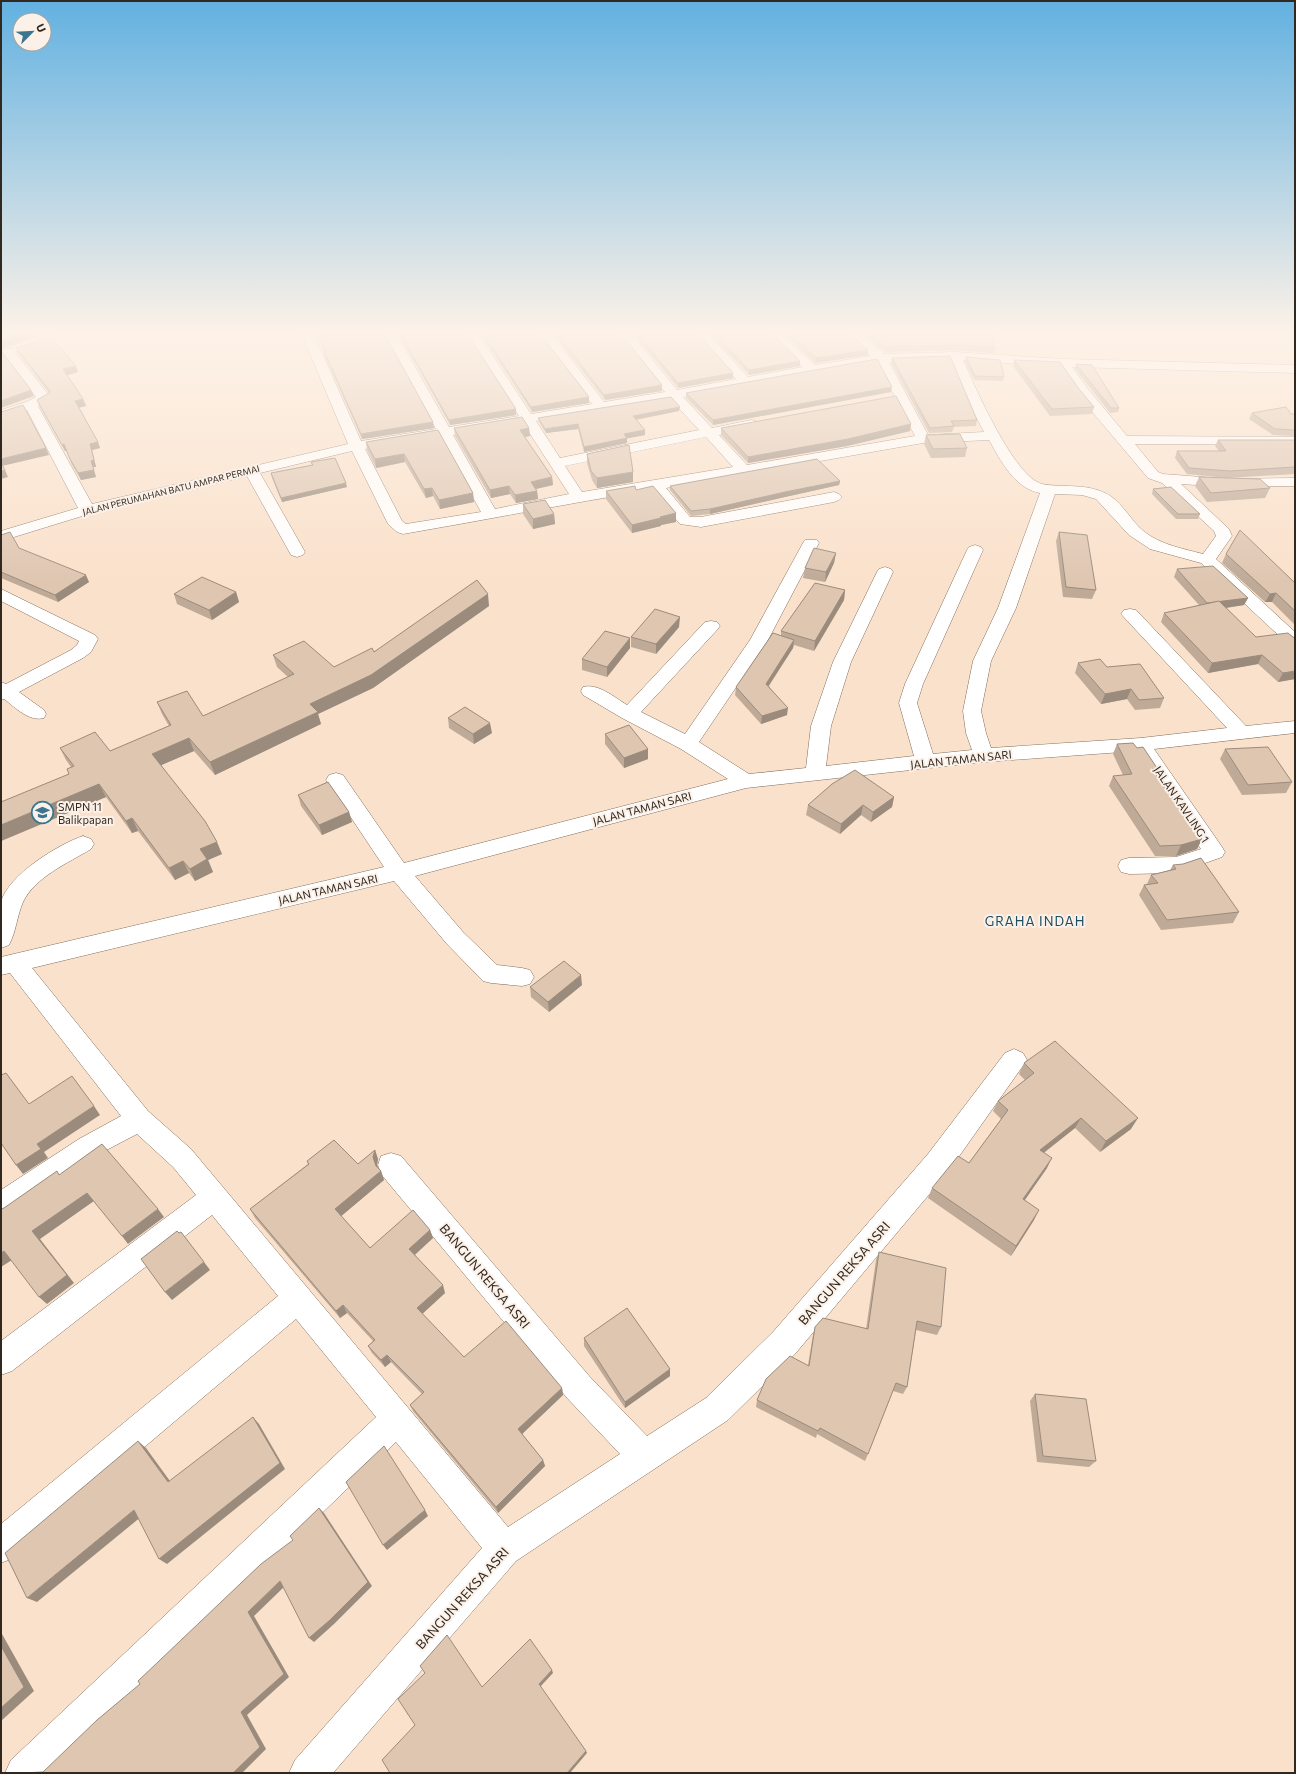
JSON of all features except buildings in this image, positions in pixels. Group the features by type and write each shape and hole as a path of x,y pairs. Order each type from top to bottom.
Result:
{"street":[{"path":"38,418 87,510"},
{"path":"344,418 356,446 396,524 399,528 411,529 578,497 656,486 923,439 993,436"},
{"path":"436,418 490,515"},
{"name":"JALAN PERUMAHAN BATU AMPAR PERMAI","path":"1,536 87,510 356,446 536,418"},
{"path":"695,418 744,470"},
{"path":"912,418 923,439"},
{"path":"983,418 1012,466 1028,483 1039,488 1049,490 1083,491 1101,496 1109,502 1134,532 1156,546 1207,560 1295,641"},
{"path":"1106,418 1153,475 1167,479 1227,483 1295,482"},
{"path":"529,419 578,497"},
{"path":"556,462 762,422"},
{"path":"1125,440 1295,441"},
{"path":"251,470 297,552"},
{"path":"1167,479 1221,529 1224,536 1207,560"},
{"path":"656,486 684,521 701,522 834,497"},
{"path":"984,755 976,733 972,711 982,661 1007,608 1049,490"},
{"path":"688,744 759,640 811,543"},
{"path":"926,762 908,703 914,684 975,550"},
{"path":"815,774 820,726 840,669 885,572"},
{"path":"1,594 89,638 85,648 77,654 3,691 37,714"},
{"path":"1130,614 1241,732"},
{"path":"629,714 711,626"},
{"path":"590,690 629,714 688,744 746,781"},
{"name":"JALAN TAMAN SARI","path":"8,965 399,872 746,781 984,755 1141,744 1295,727"},
{"name":"JALAN KAVLING 1","path":"1129,866 1177,865 1214,852 1141,744"},
{"path":"336,780 399,872 455,938 491,974 522,977"},
{"path":"1,939 13,900 20,890 39,872 83,844"},
{"path":"8,965 139,1119 182,1158 504,1549"},
{"name":"BANGUN REKSA ASRI","path":"308,1773 504,1549 717,1410 784,1343 938,1163 1014,1060"},
{"path":"1,1206 88,1147 139,1119"},
{"name":"BANGUN REKSA ASRI","path":"391,1165 579,1388 645,1457"},
{"path":"1,1360 161,1240 214,1197"},
{"path":"1,1546 297,1299"},
{"path":"24,1773 397,1419"}],"place":[{"name":"SMPN 11 Balikpapan","path":"43,812"}],"district":[{"name":"GRAHA INDAH","path":"1035,921"}]}
